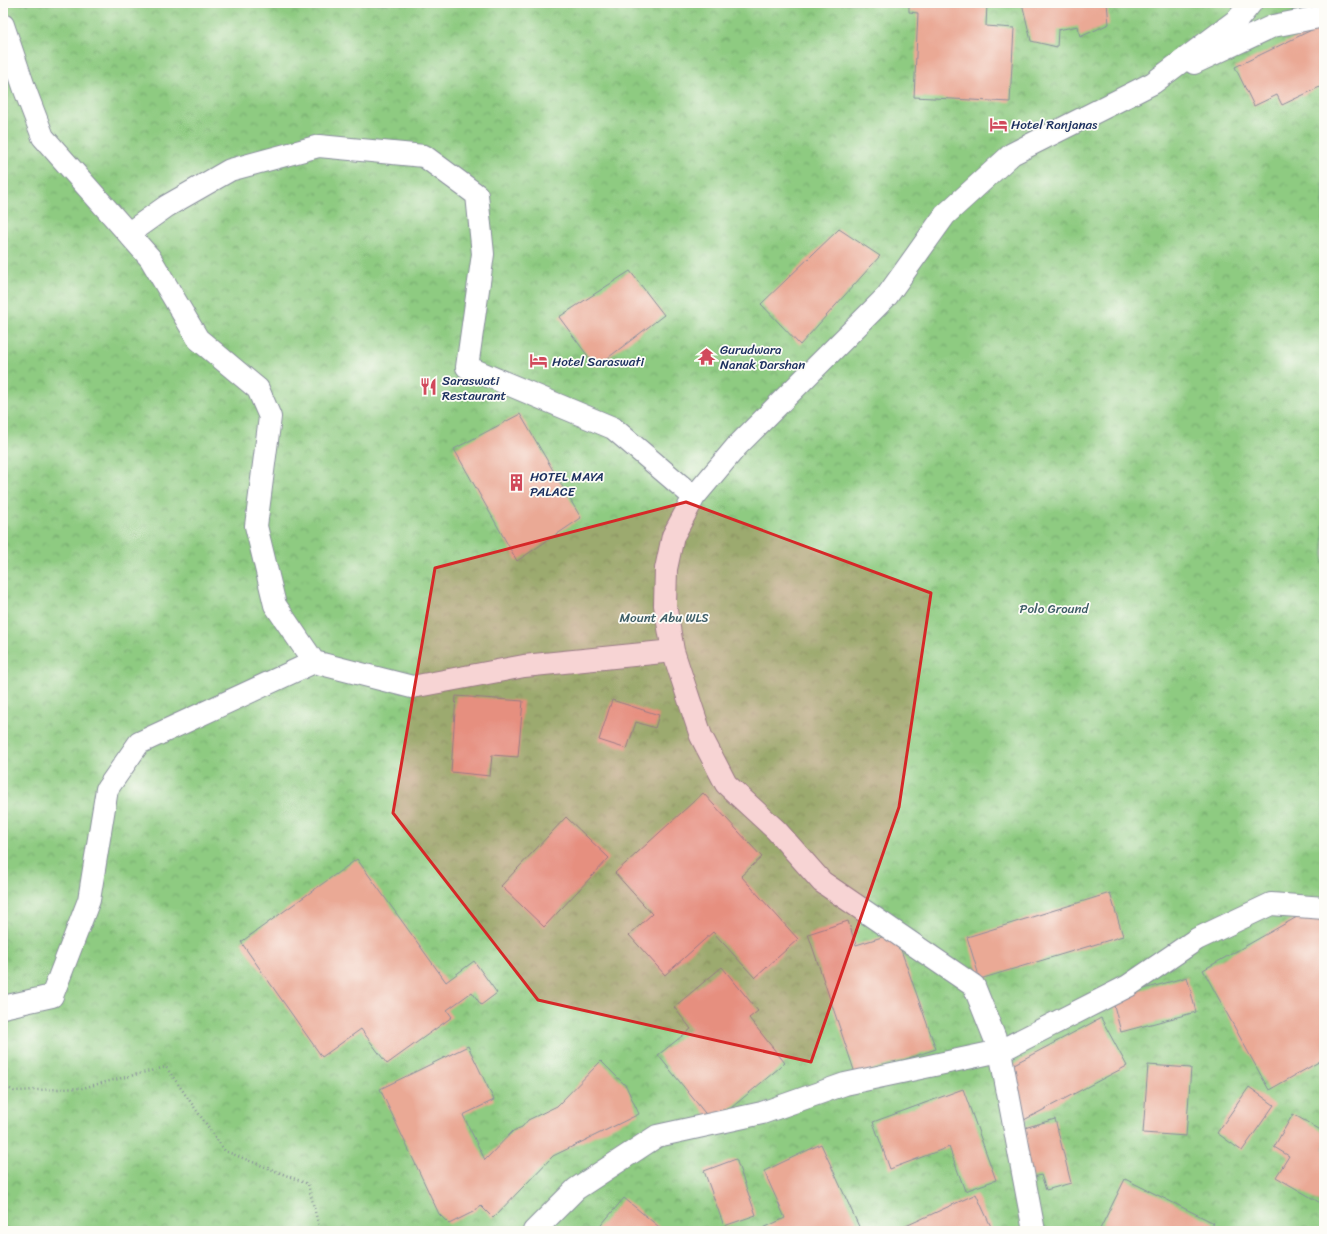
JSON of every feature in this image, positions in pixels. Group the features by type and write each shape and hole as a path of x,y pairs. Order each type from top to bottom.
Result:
{"street":[{"path":"1146,86 1238,19 1251,3"},
{"path":"1034,1231 1000,1051 974,986 822,882 776,830 726,784 701,736 674,651 665,605 666,569 673,536 694,497 737,446 887,296 945,215 1012,154 1146,86 1273,26 1324,16"},
{"path":"3,25 43,137 150,258 198,339 258,389 270,417 256,526 275,605 314,662"},
{"path":"129,233 167,206 230,170 319,146 424,156 477,195 483,254 467,367 612,428 694,497"},
{"path":"3,1007 52,996 88,900 107,789 139,743 314,662 412,687 524,666 674,651"},
{"path":"534,1231 576,1189 657,1136 762,1113 845,1084 1000,1051 1128,986 1198,939 1271,904 1324,908"}],"path":[{"path":"3,1085 14,1091 82,1088 166,1067 225,1151 308,1184 320,1231"}],"highlighted area":[{"path":"686,502 931,593 899,807 811,1062 538,1000 393,813 435,568"}],"green space":[{"name":"Mount Abu WLS","path":"3,3 1324,3 1324,1231 3,1231"}],"building":[{"path":"909,3 987,3 986,26 1014,28 1010,102 914,97 918,13 909,12"},
{"path":"1022,3 1107,3 1109,24 1080,37 1078,26 1058,30 1057,47 1031,41"},
{"path":"1324,24 1324,85 1282,105 1277,95 1254,106 1235,67"},
{"path":"839,229 880,256 800,345 761,304"},
{"path":"630,271 664,315 596,367 559,317"},
{"name":"HOTEL MAYA PALACE","path":"520,414 581,518 517,561 454,449"},
{"path":"456,696 523,701 518,757 492,755 490,776 451,772"},
{"path":"612,700 659,715 655,728 636,722 627,749 599,740"},
{"path":"703,793 762,857 741,876 798,939 755,978 713,932 665,975 629,935 652,914 615,873"},
{"path":"566,817 609,858 544,927 501,886"},
{"path":"357,859 446,982 474,961 497,993 481,1005 472,992 447,1010 452,1017 387,1064 361,1029 322,1057 241,942"},
{"path":"1110,893 1123,936 980,979 967,937"},
{"path":"1320,904 1324,912 1324,1059 1269,1090 1203,970"},
{"path":"848,921 856,945 895,933 936,1049 856,1076 808,934"},
{"path":"722,967 758,1011 749,1018 785,1063 713,1123 658,1055 691,1029 674,1007"},
{"path":"1187,977 1196,1012 1121,1032 1112,998"},
{"path":"1101,1018 1127,1066 1024,1120 999,1072"},
{"path":"468,1046 494,1100 463,1115 485,1160 513,1131 522,1127 528,1120 557,1106 601,1061 626,1086 639,1114 553,1156 493,1218 480,1205 475,1211 449,1224 439,1214 380,1089"},
{"path":"1148,1065 1191,1068 1186,1136 1143,1133"},
{"path":"1249,1087 1274,1105 1242,1151 1217,1133"},
{"path":"963,1089 996,1180 965,1191 949,1147 890,1169 873,1122"},
{"path":"1293,1114 1324,1132 1324,1205 1276,1177 1289,1156 1274,1147"},
{"path":"1055,1119 1071,1183 1046,1190 1041,1175 1027,1179 1014,1131"},
{"path":"821,1144 861,1231 757,1231 785,1218 764,1171"},
{"path":"736,1159 756,1215 724,1226 704,1171"},
{"path":"1125,1179 1214,1223 1210,1231 1099,1231"},
{"path":"976,1194 993,1231 895,1231"},
{"path":"624,1198 664,1231 596,1231"}],"place":[{"name":"Hotel Ranjanas","path":"998,124"},
{"name":"Gurudwara Nanak Darshan","path":"707,356"},
{"name":"Hotel Saraswati","path":"539,361"},
{"name":"Saraswati Restaurant","path":"429,387"},
{"name":"HOTEL MAYA PALACE","path":"517,483"}],"park label":[{"name":"Polo Ground","path":"1054,608"}]}
